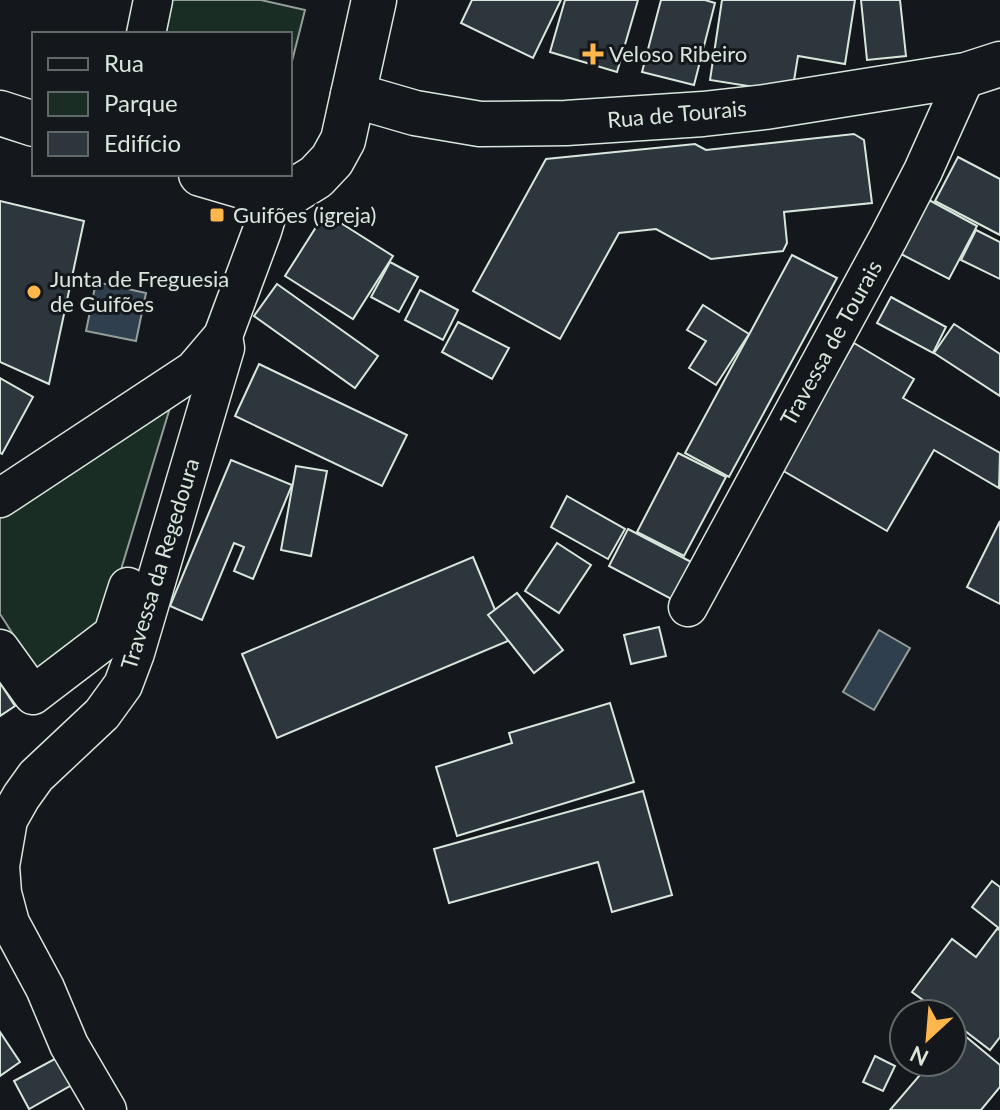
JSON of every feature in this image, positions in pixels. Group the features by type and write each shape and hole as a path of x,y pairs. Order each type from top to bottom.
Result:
{"street":[{"path":"146,32 153,0"},
{"path":"208,176 273,195 295,190 316,177 332,160 343,140 374,0"},
{"name":"Rua de Tourais","path":"353,95 415,113 480,124 566,123 765,107 983,70"},
{"name":"Travessa de Tourais","path":"688,607 923,171 983,70"},
{"path":"0,113 32,123"},
{"path":"0,498 194,370 223,336 273,195"},
{"name":"Travessa da Regedoura","path":"107,1110 69,1045 45,988 10,923 2,893 0,866 8,820 21,797 36,776 102,714 123,685 225,348 223,336"},
{"path":"0,649 33,695 113,634 194,370"}],"green space":[{"path":"166,0 261,0 305,10 292,61 292,32 158,32"},
{"path":"172,401 103,629 38,673 0,614 0,511"}],"water":[{"path":"96,282 146,293 136,341 86,331"},
{"path":"879,630 910,648 874,710 843,692"}],"building":[{"path":"472,0 561,0 533,58 461,23"},
{"path":"565,0 638,0 617,72 550,52"},
{"path":"661,0 705,0 715,3 694,85 642,72"},
{"path":"722,0 855,0 845,64 798,56 792,93 710,80"},
{"path":"861,0 900,0 906,56 867,60"},
{"path":"854,134 864,140 872,203 784,212 787,243 783,251 711,259 656,229 619,233 560,339 473,291 546,159 695,144 706,150"},
{"path":"958,157 1000,179 1000,235 935,201"},
{"path":"929,200 977,226 949,279 901,254"},
{"name":"Junta de Freguesia de Guifões","path":"0,201 84,221 49,384 0,362"},
{"path":"325,213 393,256 353,319 285,276"},
{"path":"976,230 1000,242 1000,279 961,260"},
{"path":"792,255 837,278 729,477 685,453"},
{"path":"390,262 418,277 399,312 371,297"},
{"path":"277,284 378,356 355,388 254,316"},
{"path":"420,290 458,310 443,340 405,320"},
{"path":"891,297 946,327 933,353 877,323"},
{"path":"703,305 749,334 716,385 689,368 706,341 687,330"},
{"path":"458,322 509,348 492,379 442,352"},
{"path":"954,324 1000,354 1000,396 934,353"},
{"path":"854,343 914,379 903,398 1000,453 999,488 934,450 887,531 780,469"},
{"path":"259,364 407,435 382,486 235,416"},
{"path":"0,378 33,397 2,454 0,453"},
{"path":"678,453 726,477 684,556 637,532"},
{"path":"231,460 292,485 253,579 234,571 244,547 234,543 202,620 170,606"},
{"path":"296,466 327,471 311,556 281,550"},
{"path":"567,496 625,529 608,559 551,527"},
{"path":"1000,521 1000,604 967,587"},
{"path":"628,529 697,565 677,602 609,566"},
{"path":"557,543 591,565 559,613 525,591"},
{"path":"473,557 508,641 277,738 242,654"},
{"path":"517,593 563,650 534,673 488,615"},
{"path":"659,627 666,656 631,664 624,635"},
{"path":"0,683 15,706 0,716"},
{"path":"610,703 634,782 457,836 436,767 512,743 509,733"},
{"path":"643,791 672,895 612,912 598,862 449,903 434,849"},
{"path":"992,881 1000,887 1000,929 972,907"},
{"path":"997,929 1000,930 1000,1037 990,1050 968,1033 968,998 920,998 912,992 952,939 976,957"},
{"path":"0,1032 20,1062 0,1076"},
{"path":"968,1038 1000,1065 1000,1087 981,1110 890,1110 917,1078 968,1078"},
{"path":"62,1055 77,1082 29,1109 14,1081"},
{"path":"875,1056 888,1062 889,1078 883,1091 863,1082"}],"place":[{"name":"Veloso Ribeiro","path":"593,54"},
{"name":"Guifões (igreja)","path":"217,215"},
{"name":"Junta de Freguesia de Guifões","path":"34,292"}]}
